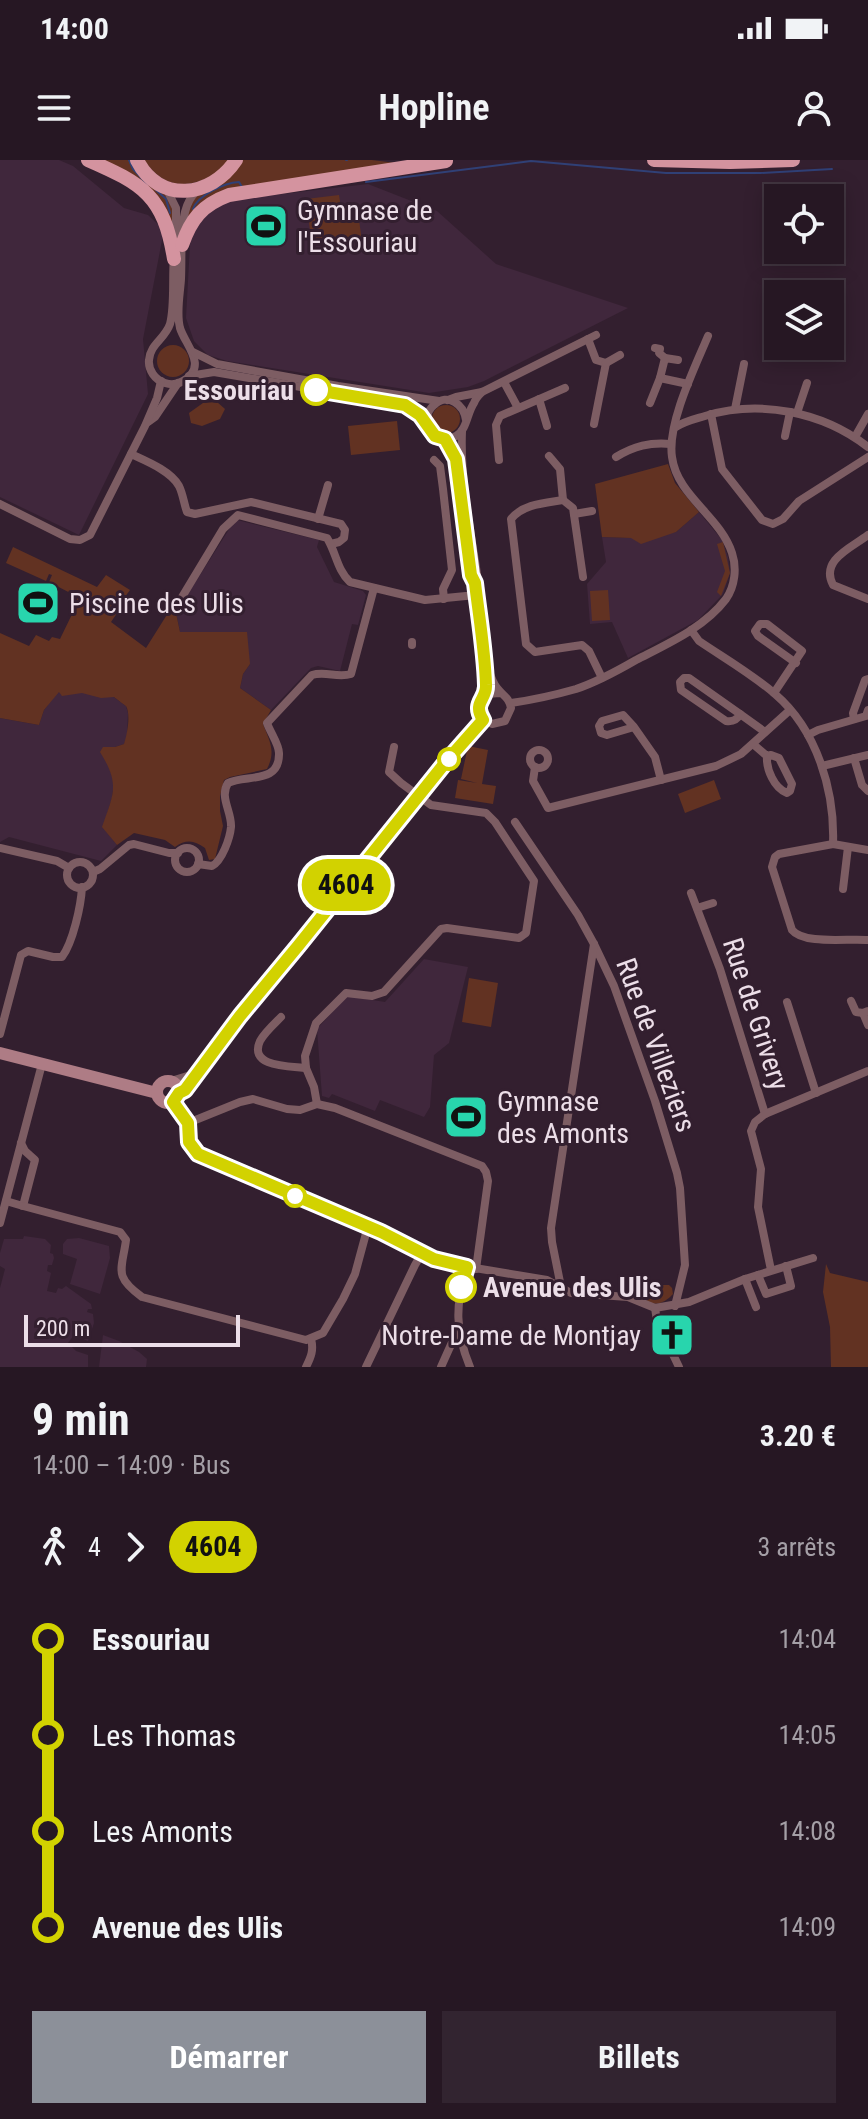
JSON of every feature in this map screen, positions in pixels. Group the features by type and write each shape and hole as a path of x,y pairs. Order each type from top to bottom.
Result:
{"main road":[{"path":"88,160 123,176 147,193 164,216 174,259"},
{"path":"137,160 151,179 165,187 188,191 215,183 236,160"},
{"path":"388,160 451,161"},
{"path":"654,160 793,160"},
{"path":"182,245 196,214 215,200 229,195 451,161"}],"street":[{"path":"163,339 171,322 177,217 173,200 165,187"},
{"path":"189,376 195,365 193,352 185,341 179,319 181,233 192,195 199,190"},
{"path":"511,703 575,689 602,678 691,630 728,596 735,561 729,544 679,480 673,465 671,444 688,384 708,336"},
{"path":"178,383 161,381 150,370 149,357 154,346 163,339 170,337 185,341"},
{"path":"427,423 429,410 443,401 482,392 592,337 596,360 606,363 620,355"},
{"path":"655,348 660,349 659,353 665,358 678,360"},
{"path":"193,352 217,364 459,404 466,420"},
{"path":"650,403 665,358"},
{"path":"594,424 606,363"},
{"path":"735,409 744,364"},
{"path":"145,426 155,417 178,383 189,376 214,372 405,405 415,410 431,432 445,439 452,439 462,431"},
{"path":"660,378 688,384"},
{"path":"0,504 70,539 84,539 93,531 145,426 161,381"},
{"path":"504,382 518,408"},
{"path":"785,436 807,383"},
{"path":"499,460 496,425 500,416 565,388"},
{"path":"482,392 473,403 462,431 469,522 477,574 476,595 485,658 486,694 478,711 483,720 492,724 501,723 509,717 511,703 500,693 486,694"},
{"path":"539,399 547,426"},
{"path":"676,427 735,409 773,409 828,423 868,447"},
{"path":"711,414 722,469 767,523 773,524 783,519 799,501 868,457"},
{"path":"855,437 868,414"},
{"path":"445,439 456,459 471,575 475,583"},
{"path":"616,457 643,444 671,444"},
{"path":"131,454 172,477 179,485 187,512 195,514 251,502 341,524 345,530 344,538 331,544"},
{"path":"549,456 560,469 563,500 573,508 583,577"},
{"path":"434,460 440,466 442,477 452,570 443,589 444,599"},
{"path":"318,519 328,485"},
{"path":"563,500 535,504 514,514 511,519 526,644 535,652 582,645 589,651 602,678"},
{"path":"574,514 592,511"},
{"path":"174,605 179,602 223,529 238,515 327,538 345,578 350,582 418,599 476,595"},
{"path":"868,535 832,563 829,574 833,585 868,599"},
{"path":"178,853 176,864 181,870 189,871 198,864 212,866 220,861 231,827 224,792 228,783 266,776 274,769 279,751 267,723 312,675 351,674 374,588"},
{"path":"774,693 796,663 801,654 800,648 767,624 760,624 755,631 758,636 796,663"},
{"path":"691,630 699,641 774,693 803,725 822,766 833,821 833,844"},
{"path":"485,658 492,681 500,693"},
{"path":"740,714 734,721 726,721 681,690 680,682 689,678 740,714 765,732"},
{"path":"854,719 853,713 868,679"},
{"path":"535,767 533,781 548,808 716,766 741,754 790,710"},
{"path":"808,735 866,716 868,710"},
{"path":"0,1053 157,1093 163,1102 176,1097 185,1090 240,1016 483,720"},
{"path":"634,727 655,757 661,780"},
{"path":"753,744 767,756"},
{"path":"317,1104 305,1056 316,1023 342,995 352,992 372,996 384,992 441,929 519,938 524,936 534,881 495,822 486,813 431,805 418,796 389,772 394,747"},
{"path":"822,766 868,755"},
{"path":"854,758 862,785 868,791"},
{"name":"Rue de Villeziers","path":"515,822 594,944 614,986 655,1101 677,1173 685,1265 675,1306"},
{"path":"93,872 134,844 169,853 178,853 187,848 194,850 198,864"},
{"path":"868,850 833,844 779,854 772,867 796,935 801,938 868,940"},
{"path":"843,889 848,847"},
{"path":"0,848 57,861 69,868"},
{"path":"81,862 89,865 93,872 89,884 74,886 69,880 69,868 81,862"},
{"path":"0,1034 21,955 28,951 62,957 68,947 82,887"},
{"name":"Rue de Grivery","path":"691,893 720,969 765,1114 755,1122 751,1131 761,1169 758,1207 771,1270"},
{"name":"Rue de Grivery","path":"697,908 713,903"},
{"path":"561,1287 551,1228 594,944"},
{"path":"851,1001 856,1012 865,1012 868,1025"},
{"path":"787,1002 816,1093"},
{"path":"281,1017 260,1041 259,1057 264,1062 306,1068"},
{"path":"0,1223 42,1064"},
{"path":"765,1114 868,1071"},
{"path":"157,1093 161,1083 197,1073"},
{"path":"171,1081 177,1086 176,1097 188,1123 189,1142 205,1158 368,1226 445,1263 547,1280 578,1294 628,1297 655,1308 689,1302 745,1279 813,1258"},
{"path":"188,1123 253,1099 287,1109 300,1110 317,1104 335,1108 482,1166 488,1181 471,1268 461,1288 458,1328 470,1367"},
{"path":"21,1143 35,1160 23,1206"},
{"path":"6,1201 120,1232 126,1240 121,1274 142,1297 298,1339 311,1339 323,1333 355,1274 368,1226"},
{"path":"366,1367 422,1253"},
{"path":"758,1275 766,1294 791,1286 786,1266"},
{"path":"745,1279 756,1307"},
{"path":"655,1308 657,1321 679,1367"},
{"path":"441,1367 458,1328"},
{"path":"306,1367 312,1354 311,1339"}],"shaded area":[{"path":"0,160 59,160 73,166 124,208 148,215 164,230 143,339 148,394 79,535 0,497"},
{"path":"96,160 132,160 168,198 173,208 174,236 167,216"},
{"path":"144,160 229,160 217,175 178,184 163,179"},
{"path":"243,160 372,160 404,164 223,194 189,220 188,211 197,196 238,167"},
{"path":"368,184 437,211 496,264 628,308 484,381 468,387 429,393 227,361 208,355 194,341 186,318 190,245 192,234 215,206 231,200"},
{"path":"339,195 341,208 357,206 362,241 312,246 306,199"},
{"path":"173,345 184,350 189,361 184,372 173,377 162,372 157,361 162,350"},
{"path":"217,402 225,409 220,419 202,426 191,423 189,413 203,403"},
{"path":"446,405 456,409 460,419 456,429 446,433 436,429 432,419 436,409"},
{"path":"397,421 400,450 351,455 348,426"},
{"path":"668,464 675,483 699,512 676,532 641,544 631,538 602,537 595,484"},
{"path":"699,512 722,540 728,557 730,573 723,594 698,620 628,658 612,622 590,624 587,584 606,562 602,537 631,538 676,532"},
{"path":"237,520 319,540 317,547 334,582 363,591 366,595 358,625 352,624 340,671 318,666 311,668 271,710 240,688 243,674 250,664 180,632 176,613"},
{"path":"723,542 730,573 721,596 717,592 725,571 717,544"},
{"path":"13,547 97,587 106,575 130,590 111,622 146,648 168,613 176,613 180,632 247,632 250,664 243,674 240,688 271,710 263,724 271,746 271,757 267,769 224,780 220,796 223,826 215,859 209,860 205,848 194,842 175,847 165,840 134,833 117,845 102,827 110,805 113,781 100,752 103,747 124,744 128,725 126,706 114,697 101,698 82,693 62,696 59,692 44,710 39,725 0,718 0,633 29,646 36,635 49,641 52,637 60,639 78,597 49,582 52,575 49,574 46,581 6,563"},
{"path":"608,590 610,620 592,621 590,591"},
{"path":"67,688 104,690 126,706 128,713 124,744 103,747 114,783 103,827 117,845 101,861 9,837 0,842 0,718 39,725 44,710 57,693"},
{"path":"468,746 488,750 482,784 496,786 493,804 455,798 458,780 477,783 461,779"},
{"path":"714,780 721,799 685,813 678,794"},
{"path":"424,959 468,967 449,1043 434,1055 430,1107 424,1117 380,1100 375,1111 332,1094 329,1098 322,1096 317,1029 346,997 385,1002"},
{"path":"469,978 498,983 491,1027 462,1022"},
{"path":"24,1236 45,1239 51,1245 50,1253 54,1258 52,1265 48,1265 47,1271 51,1273 47,1291 56,1293 58,1288 66,1286 91,1304 92,1309 87,1312 93,1314 94,1323 88,1341 74,1335 68,1343 76,1351 88,1355 88,1367 0,1367 0,1288 5,1269 0,1266 0,1253 4,1239 23,1239"},
{"path":"79,1238 109,1246 110,1258 100,1294 70,1284 77,1259 63,1254 63,1244 67,1239"},
{"path":"826,1264 830,1273 868,1282 868,1367 831,1367 830,1327 823,1292"},
{"path":"669,1285 673,1294 655,1304 648,1302 646,1299 651,1291"},
{"path":"103,1335 139,1352 147,1359 146,1367 99,1367"}],"waterway":[{"path":"129,160 147,184"},
{"path":"366,182 531,161 666,173 832,169"},
{"path":"193,209 200,199 219,187 239,182 242,187"},
{"path":"156,190 166,199 170,213"}],"bus line":[{"name":"4604","path":"316,390 405,405 415,410 431,432 445,439 452,450 456,459 485,658 486,694 478,706 483,720 409,807 173,1102 188,1123 189,1142 198,1154 381,1232 434,1259 467,1267 461,1287"}],"place":[{"name":"Gymnase de l'Essouriau","path":"266,226"},
{"name":"Essouriau","path":"316,390"},
{"name":"Piscine des Ulis","path":"38,603"},
{"name":"Gymnase des Amonts","path":"466,1117"},
{"name":"Avenue des Ulis","path":"461,1287"},
{"name":"Notre-Dame de Montjay","path":"672,1335"}]}
